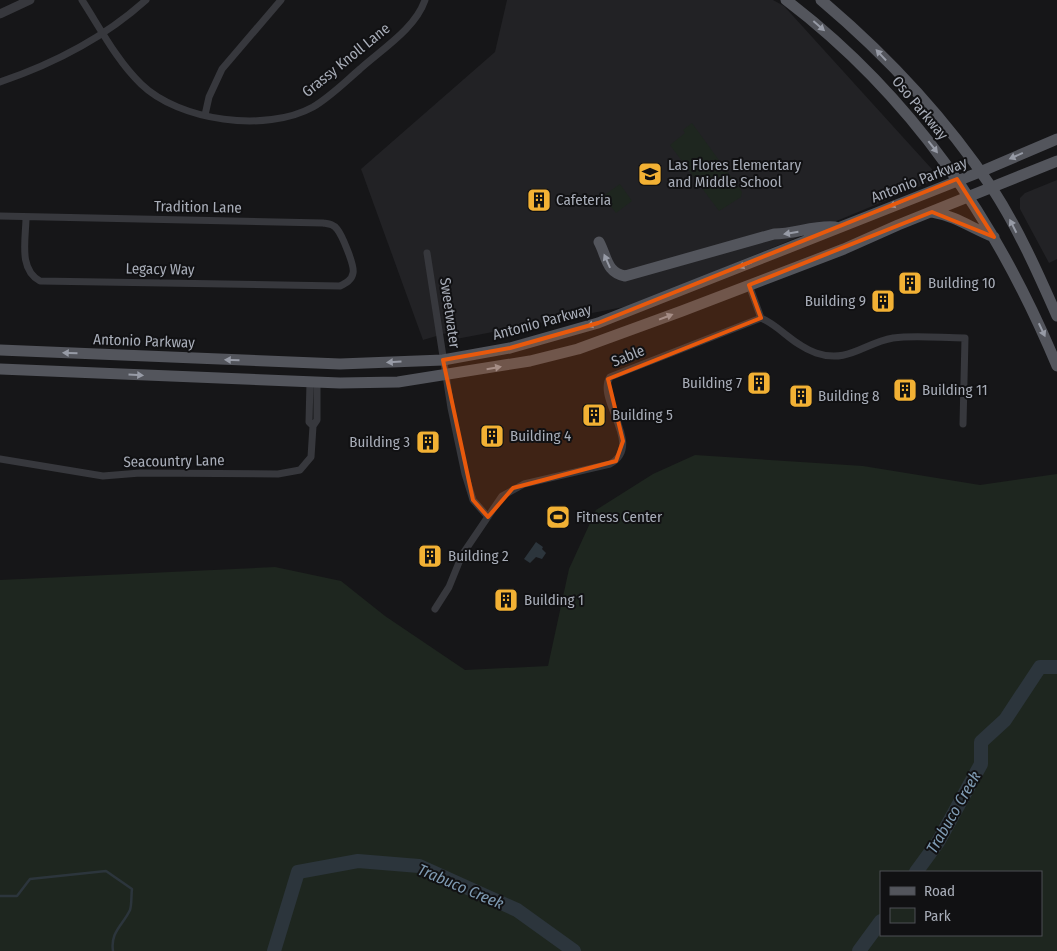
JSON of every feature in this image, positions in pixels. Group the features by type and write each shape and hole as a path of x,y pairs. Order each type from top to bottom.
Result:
{"main road":[{"name":"Oso Parkway","path":"786,0 850,54 879,82 933,146 969,196 994,237 1057,366"},
{"name":"Oso Parkway","path":"821,0 872,46 903,79 947,129 980,172 1011,221 1057,316"},
{"name":"Antonio Parkway","path":"0,350 340,364 443,360 510,348 598,323 957,179 980,172 1057,139"},
{"path":"0,369 314,382 398,382 446,376 530,361 578,349 749,285 1057,161"},
{"path":"932,212 970,224 994,237"},
{"path":"599,242 607,264 612,271 625,276 774,234 792,234 820,226 839,227"}],"street":[{"path":"0,14 30,0"},
{"name":"Grassy Knoll Lane","path":"82,0 132,75 146,89 170,103 205,114 241,121 258,122 276,120 312,108 326,98 402,32 414,20 425,0"},
{"path":"0,82 60,60 146,0"},
{"path":"205,114 208,97 222,69 281,0"},
{"name":"Tradition Lane","path":"0,216 332,224 338,230 353,265 354,274 349,281"},
{"name":"Legacy Way","path":"26,217 26,265 31,276 40,281 340,286 349,281"},
{"name":"Sweetwater","path":"427,253 446,376"},
{"path":"749,285 761,318 793,342 816,353 829,355 858,352 880,342 903,337 965,338 963,424"},
{"name":"Sable","path":"435,609 449,587 462,555 502,496 513,488 616,461 623,449 623,441 607,387 610,378 761,318"},
{"path":"446,376 465,474 473,500 488,517"},
{"name":"Seacountry Lane","path":"0,459 103,476 140,472 278,474 300,470 311,457 313,426 309,422 314,382"}],"highlighted area":[{"path":"957,179 994,237 932,212 749,285 761,318 608,379 623,441 616,461 513,488 488,517 473,500 443,360 510,348 598,323"}],"shaded area":[{"name":"Las Flores Elementary and Middle School","path":"507,0 773,0 784,6 940,178 634,305 456,339 450,332 423,340 361,169 495,52"},
{"path":"1057,180 1057,259 1049,263 1020,209 1020,198 1025,193"},
{"path":"536,542 543,547 542,549 546,553 542,559 536,557 530,563 524,559"}],"green space":[{"path":"692,123 742,192 741,197 719,211 670,145 685,133 683,130"},
{"path":"620,184 632,201 616,213 603,196"},
{"path":"695,455 863,466 980,485 1057,474 1057,951 0,951 0,580 275,567 341,581 385,616 465,670 548,666 569,569 596,510 653,474"}],"waterway":[{"name":"Trabuco Creek","path":"917,871 938,842 981,764 981,742 1005,720 1040,667 1057,667"},
{"name":"Trabuco Creek","path":"274,951 298,872 358,861 419,866 517,910 574,951"},
{"path":"0,896 17,896 30,879 106,871 132,889 130,910 115,934 113,951"},
{"name":"Trabuco Creek","path":"859,951 880,922"}],"place":[{"name":"Las Flores Elementary and Middle School","path":"650,174"},
{"name":"Cafeteria","path":"539,200"},
{"name":"Building 10","path":"910,283"},
{"name":"Building 9","path":"883,301"},
{"name":"Building 7","path":"759,383"},
{"name":"Building 11","path":"905,390"},
{"name":"Building 8","path":"801,396"},
{"name":"Building 5","path":"594,415"},
{"name":"Building 4","path":"492,436"},
{"name":"Building 3","path":"428,442"},
{"name":"Fitness Center","path":"558,517"},
{"name":"Building 2","path":"430,556"},
{"name":"Building 1","path":"506,600"}]}
